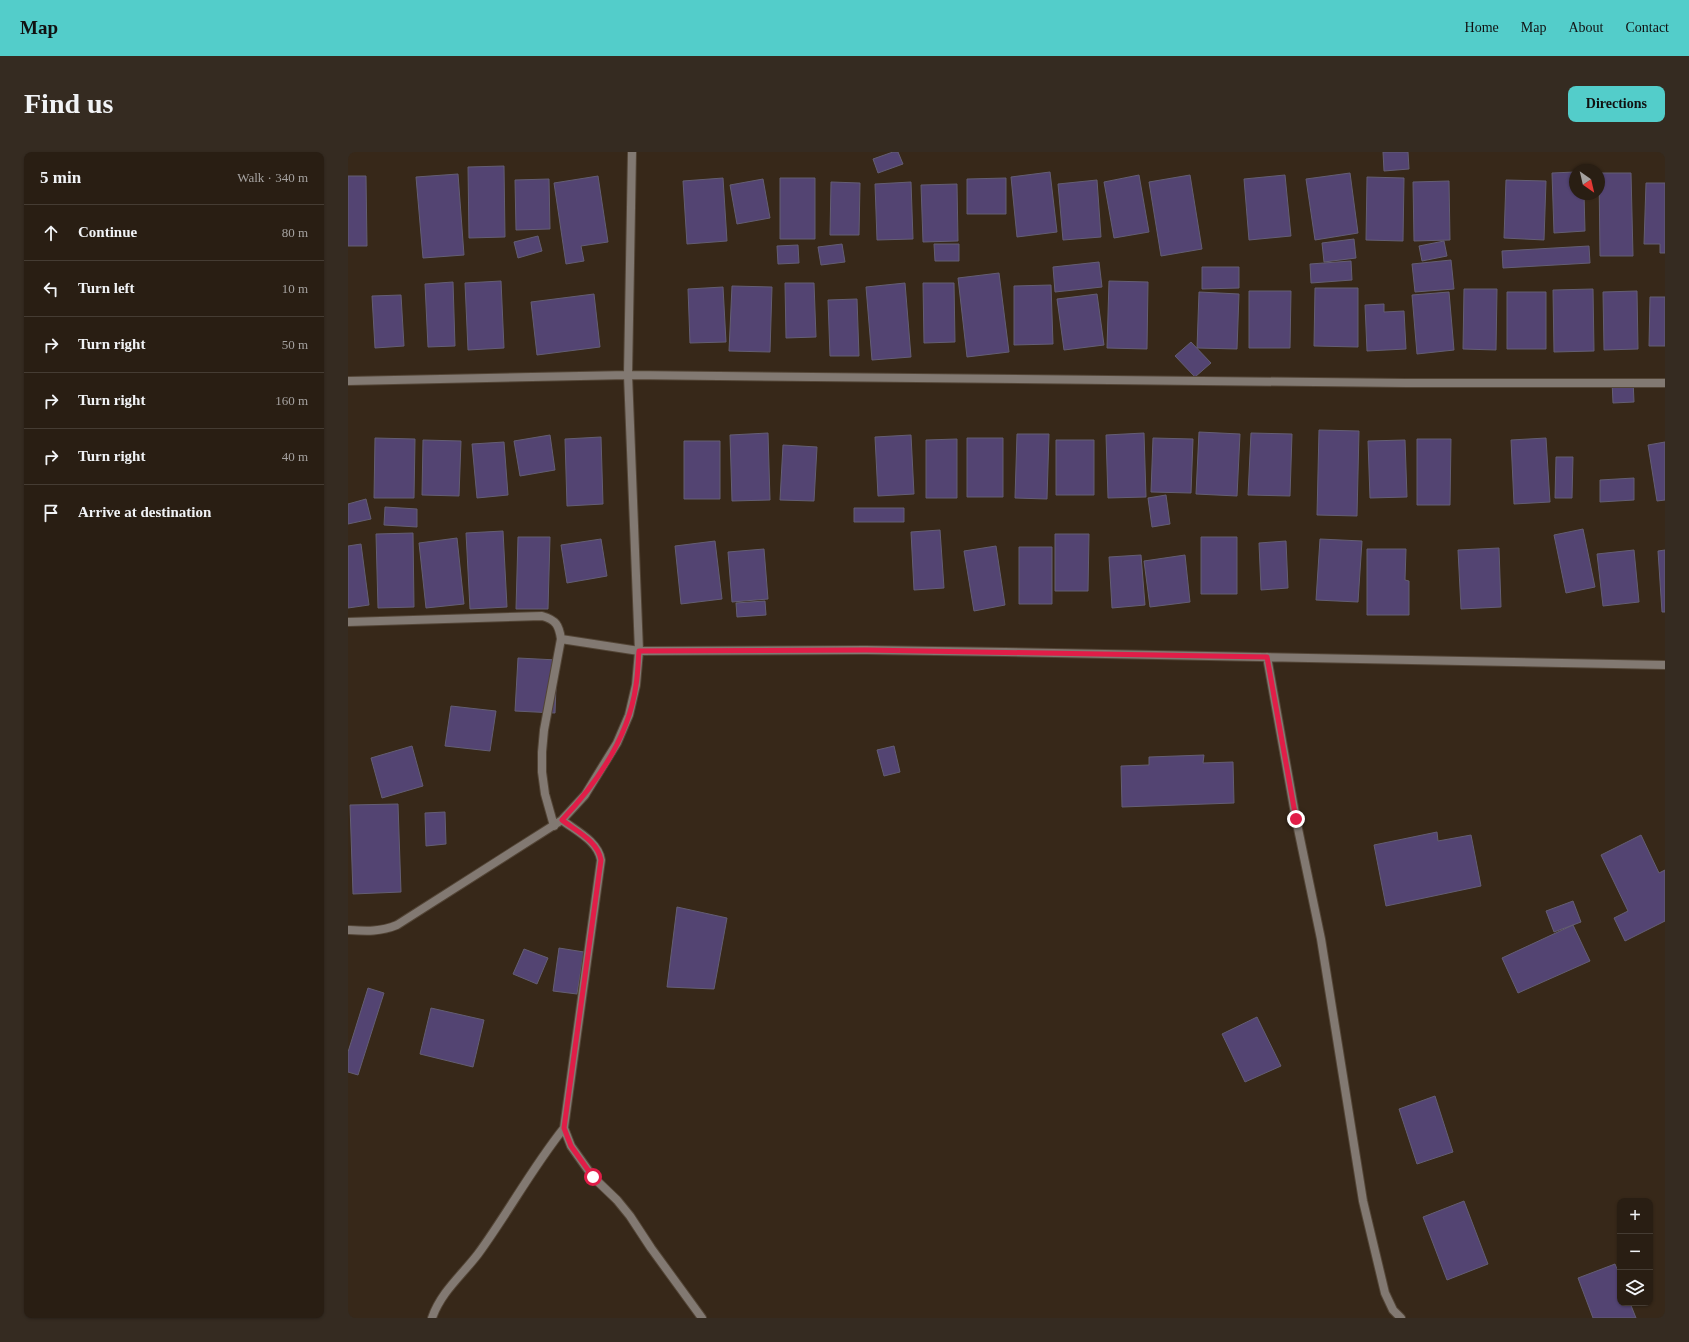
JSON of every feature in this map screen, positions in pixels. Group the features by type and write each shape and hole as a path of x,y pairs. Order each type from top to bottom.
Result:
{"street":[{"path":"348,930 386,930 397,925 562,820 585,795 617,743 629,716 636,685 639,651 628,375 632,152"},
{"path":"348,381 628,375 1405,383 1665,383"},
{"path":"348,622 542,616 551,618 559,627 561,639 544,730 542,772 545,794 554,826"},
{"path":"561,639 639,651 866,650 1665,665"},
{"path":"1267,657 1296,819 1321,939 1363,1201 1385,1293 1393,1310 1401,1318"},
{"path":"562,820 594,844 600,852 601,860 564,1128 571,1146 593,1177 618,1200 702,1318"},
{"path":"432,1318 447,1290 477,1255 541,1158 564,1128"}],"building":[{"path":"893,152 898,152 903,164 878,173 873,159"},
{"path":"1383,152 1408,152 1409,169 1384,171"},
{"path":"504,166 505,237 469,238 468,167"},
{"path":"1050,172 1057,232 1017,237 1011,177"},
{"path":"1569,172 1569,200 1584,200 1585,231 1554,233 1552,173"},
{"path":"1350,173 1358,233 1315,240 1306,179"},
{"path":"1605,173 1631,173 1633,256 1600,256 1599,200 1605,200"},
{"path":"458,174 464,255 423,258 416,177"},
{"path":"1139,175 1149,232 1114,238 1104,182"},
{"path":"1190,175 1202,249 1161,256 1149,182"},
{"path":"1285,175 1291,236 1249,240 1244,179"},
{"path":"348,176 366,176 367,246 348,246"},
{"path":"598,176 608,242 581,246 584,261 566,264 554,183"},
{"path":"1367,177 1404,178 1403,241 1366,240"},
{"path":"723,178 727,241 687,244 683,181"},
{"path":"780,178 815,178 815,239 780,239"},
{"path":"1006,178 1006,214 967,214 967,179"},
{"path":"549,179 550,229 516,230 515,180"},
{"path":"763,179 770,218 737,224 730,185"},
{"path":"1097,180 1101,237 1063,240 1058,184"},
{"path":"1506,180 1546,181 1544,240 1504,238"},
{"path":"1449,181 1450,240 1414,241 1413,182"},
{"path":"831,182 860,183 859,235 830,235"},
{"path":"911,182 913,239 877,240 875,184"},
{"path":"1646,183 1665,183 1665,253 1660,253 1660,244 1644,244"},
{"path":"957,184 958,241 923,242 921,185"},
{"path":"538,236 542,251 518,258 514,242"},
{"path":"1354,239 1356,258 1324,262 1322,243"},
{"path":"1444,241 1447,256 1422,261 1419,246"},
{"path":"842,244 845,262 821,265 818,247"},
{"path":"934,244 959,244 959,261 935,261"},
{"path":"798,245 799,263 778,264 777,246"},
{"path":"1589,246 1590,263 1503,268 1502,251"},
{"path":"1451,260 1454,289 1415,292 1412,264"},
{"path":"1351,261 1352,280 1311,283 1310,264"},
{"path":"1099,262 1102,287 1055,292 1053,267"},
{"path":"1202,267 1239,267 1239,288 1202,289"},
{"path":"999,273 1009,352 967,357 958,278"},
{"path":"501,281 504,348 468,350 465,283"},
{"path":"1109,281 1148,282 1147,349 1107,348"},
{"path":"453,282 455,346 428,347 425,284"},
{"path":"785,283 814,283 816,337 786,338"},
{"path":"905,283 911,357 872,360 866,287"},
{"path":"923,283 954,283 955,342 924,343"},
{"path":"1051,285 1053,344 1014,345 1014,286"},
{"path":"732,286 772,287 770,352 729,351"},
{"path":"723,287 726,342 690,343 688,289"},
{"path":"1315,288 1358,288 1358,347 1314,346"},
{"path":"1464,289 1497,289 1496,350 1463,349"},
{"path":"1593,289 1594,351 1554,352 1553,290"},
{"path":"1249,291 1291,291 1290,348 1249,348"},
{"path":"1637,291 1638,349 1604,350 1603,292"},
{"path":"1199,292 1239,294 1237,349 1197,348"},
{"path":"1449,292 1454,350 1417,354 1412,295"},
{"path":"1507,292 1546,292 1546,349 1507,349"},
{"path":"594,294 600,347 537,355 531,302"},
{"path":"1097,294 1104,345 1064,350 1057,299"},
{"path":"401,295 404,346 375,348 372,296"},
{"path":"1650,297 1665,297 1665,346 1649,346"},
{"path":"857,299 859,356 830,356 828,300"},
{"path":"1384,304 1384,312 1404,311 1406,349 1367,351 1365,305"},
{"path":"1191,342 1211,363 1195,377 1175,356"},
{"path":"1633,380 1634,402 1613,403 1612,381"},
{"path":"1319,430 1359,431 1357,516 1317,515"},
{"path":"1199,432 1240,434 1237,496 1196,494"},
{"path":"768,433 770,500 732,501 730,435"},
{"path":"1144,433 1146,497 1108,498 1106,435"},
{"path":"1251,433 1292,434 1290,496 1248,495"},
{"path":"1017,434 1049,434 1047,499 1015,498"},
{"path":"550,435 555,470 520,476 514,441"},
{"path":"911,435 914,494 878,496 875,437"},
{"path":"601,437 603,504 567,506 565,439"},
{"path":"375,438 415,439 414,498 374,498"},
{"path":"967,438 1003,438 1003,497 967,497"},
{"path":"1153,438 1193,439 1191,493 1151,492"},
{"path":"1546,438 1550,502 1514,504 1511,440"},
{"path":"957,439 957,498 926,498 926,440"},
{"path":"1417,439 1451,439 1450,505 1417,505"},
{"path":"423,440 461,441 459,496 422,495"},
{"path":"1056,440 1094,440 1094,495 1056,495"},
{"path":"1405,440 1407,497 1370,498 1368,441"},
{"path":"684,441 720,441 720,499 684,499"},
{"path":"504,442 508,495 477,498 472,444"},
{"path":"1665,442 1665,500 1657,501 1648,445"},
{"path":"783,445 817,447 814,501 780,500"},
{"path":"1556,457 1573,457 1572,498 1555,498"},
{"path":"1634,478 1634,500 1600,502 1600,480"},
{"path":"1166,495 1170,524 1152,527 1148,498"},
{"path":"366,499 371,519 348,524 348,504"},
{"path":"385,507 417,509 417,527 384,525"},
{"path":"854,508 904,508 904,522 854,522"},
{"path":"1583,529 1595,587 1566,593 1554,535"},
{"path":"940,530 944,588 914,590 911,532"},
{"path":"503,531 507,607 470,609 466,533"},
{"path":"413,533 414,607 378,608 376,534"},
{"path":"1055,534 1089,534 1088,591 1055,591"},
{"path":"518,537 550,537 548,609 516,609"},
{"path":"1201,537 1237,537 1237,594 1201,594"},
{"path":"457,538 464,604 426,608 419,543"},
{"path":"601,539 607,576 567,583 561,545"},
{"path":"1320,539 1362,541 1358,602 1316,600"},
{"path":"715,541 722,599 681,604 675,546"},
{"path":"1286,541 1288,588 1261,590 1259,543"},
{"path":"361,544 369,605 348,608 348,546"},
{"path":"996,546 1005,605 974,611 964,551"},
{"path":"1019,547 1052,547 1052,604 1019,604"},
{"path":"1499,548 1501,607 1461,609 1458,550"},
{"path":"764,549 768,599 732,602 728,552"},
{"path":"1367,549 1406,549 1405,580 1409,581 1409,615 1367,615"},
{"path":"1634,550 1639,602 1603,606 1597,554"},
{"path":"1665,550 1665,612 1662,612 1658,551"},
{"path":"1141,555 1145,605 1112,608 1109,557"},
{"path":"1185,555 1190,602 1150,607 1144,561"},
{"path":"765,601 766,615 737,617 736,603"},
{"path":"518,658 557,660 555,713 515,711"},
{"path":"451,706 496,711 490,751 445,746"},
{"path":"412,746 423,786 382,798 371,758"},
{"path":"894,746 900,772 884,776 877,750"},
{"path":"1204,755 1203,763 1233,762 1234,803 1122,807 1121,766 1149,765 1149,757"},
{"path":"398,804 401,892 353,894 350,805"},
{"path":"445,812 446,844 426,846 425,813"},
{"path":"1437,832 1438,841 1471,835 1481,886 1386,906 1374,845"},
{"path":"1641,835 1659,873 1665,870 1665,921 1625,941 1614,918 1628,911 1601,855"},
{"path":"1573,901 1581,922 1554,932 1546,911"},
{"path":"677,907 727,918 714,989 667,987"},
{"path":"1573,925 1590,961 1518,993 1502,958"},
{"path":"559,948 584,952 577,994 553,991"},
{"path":"524,949 548,958 537,984 513,974"},
{"path":"368,988 384,993 358,1075 348,1072 348,1052"},
{"path":"431,1008 484,1020 473,1067 420,1054"},
{"path":"1257,1017 1281,1066 1245,1082 1222,1034"},
{"path":"1435,1096 1453,1152 1417,1164 1399,1109"},
{"path":"1464,1201 1488,1264 1447,1280 1423,1217"},
{"path":"1615,1264 1617,1269 1617,1306 1631,1306 1636,1318 1593,1318 1578,1278"}],"route":[{"path":"593,1177 571,1146 564,1128 601,860 600,852 594,844 562,820 585,795 617,743 629,716 636,685 639,651 866,650 1267,657 1296,819"}]}
